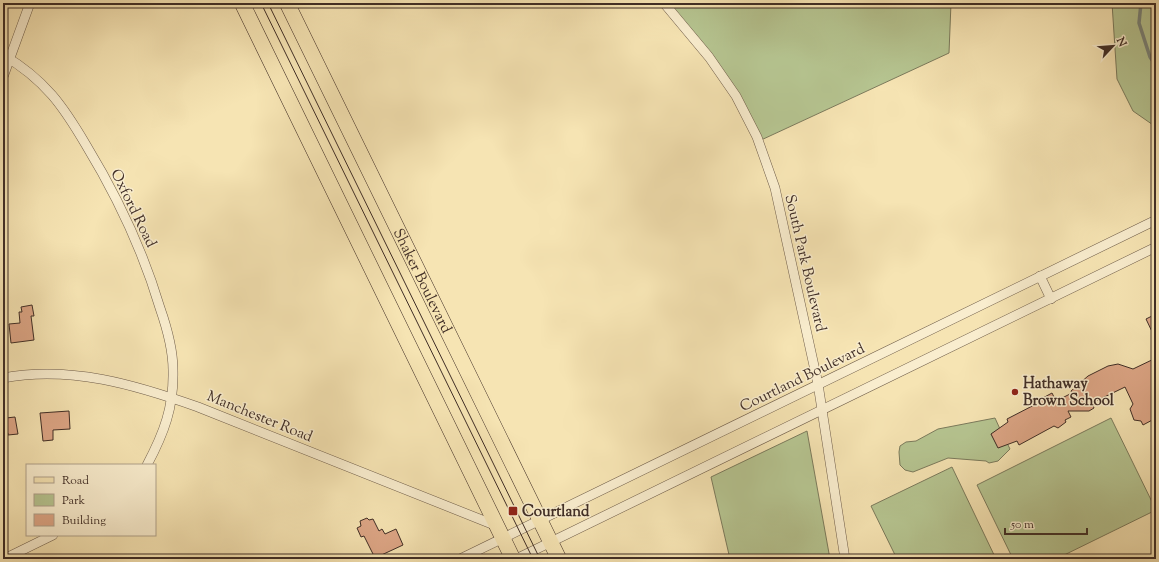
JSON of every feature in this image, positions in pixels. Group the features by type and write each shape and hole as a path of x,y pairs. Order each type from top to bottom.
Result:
{"main road":[{"path":"242,3 500,532 515,559"},
{"name":"Shaker Boulevard","path":"287,3 559,559"}],"street":[{"path":"3,77 7,57 30,3"},
{"name":"South Park Boulevard","path":"664,3 714,63 736,96 757,137 775,188 823,410 845,559"},
{"name":"Oxford Road","path":"7,57 38,80 53,96 66,114 92,154 126,218 147,268 168,335 174,369 172,398 165,428 147,464"},
{"name":"Courtland Boulevard","path":"460,559 500,532 540,520 1156,220"},
{"path":"515,559 1156,247"},
{"path":"1040,276 1051,299"},
{"name":"Manchester Road","path":"3,378 30,374 83,376 128,384 172,398 500,532"},
{"path":"4,559 51,536"}],"green space":[{"path":"664,3 951,3 949,53 759,141 736,96"},
{"path":"1112,3 1156,3 1156,127 1133,111 1117,79"},
{"path":"995,418 1000,429 991,434 998,447 1007,443 1010,449 998,461 989,463 986,461 948,458 913,472 905,470 900,465 900,446 906,442 916,441 938,429"},
{"path":"1111,418 1156,510 1056,559 1013,559 977,485"},
{"path":"807,431 830,559 730,559 711,477"},
{"path":"952,467 996,559 897,559 871,506"}],"building":[{"path":"32,305 34,316 31,316 34,340 11,343 9,324 20,323 19,312 22,312 21,307"},
{"path":"1156,314 1156,340 1146,319"},
{"path":"1156,358 1156,418 1143,425 1141,421 1134,420 1130,409 1133,404 1125,387 1092,403 1094,408 1089,411 1068,411 1071,417 1065,420 1066,422 1058,428 1054,426 1019,445 1017,441 998,448 991,434 1008,422 1007,419 1040,402 1039,400 1052,393 1056,401 1072,393 1071,391 1088,376 1108,366 1118,364 1133,369"},
{"path":"69,411 70,429 53,430 53,440 43,441 40,413"},
{"path":"15,417 18,434 3,434 3,425 7,424 6,418"},
{"path":"367,518 369,520 373,519 379,531 382,529 385,534 396,529 403,545 375,558 364,536 361,537 357,528 361,526 360,521"}],"waterway":[{"path":"1141,3 1139,23 1150,57 1156,66"}],"tram line":[{"path":"261,3 533,559"},
{"path":"268,3 540,559"}],"place":[{"name":"Hathaway Brown School","path":"1015,392"},
{"name":"Courtland","path":"513,511"}]}
